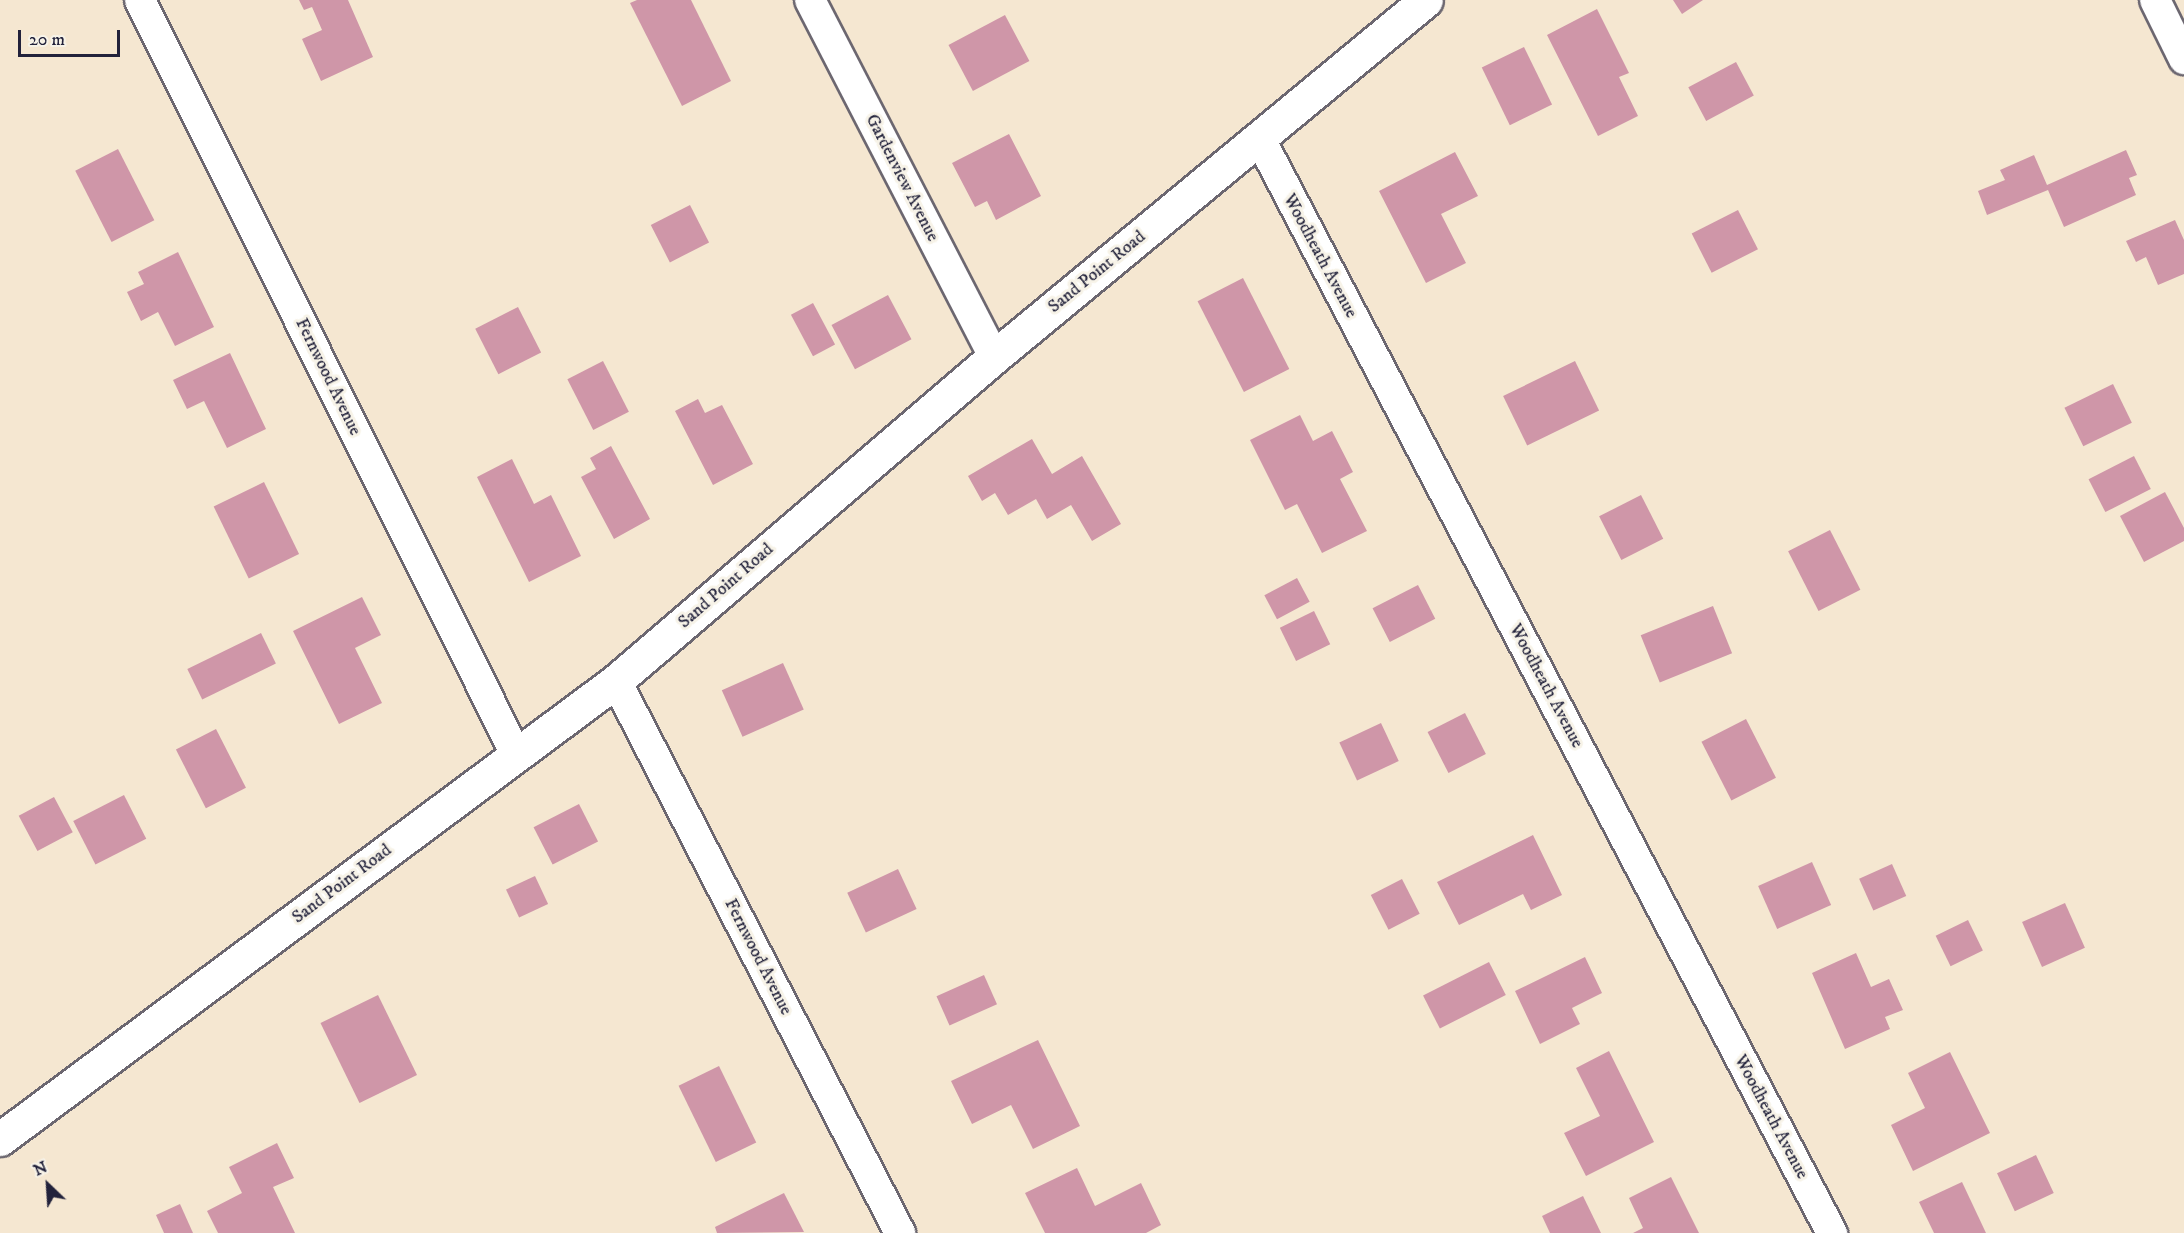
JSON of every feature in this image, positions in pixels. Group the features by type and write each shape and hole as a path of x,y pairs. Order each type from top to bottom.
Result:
{"street":[{"name":"Fernwood Avenue","path":"141,0 516,754"},
{"name":"Gardenview Avenue","path":"810,0 994,357"},
{"name":"Sand Point Road","path":"0,1139 616,681 994,357 1260,140 1426,0"},
{"path":"2155,0 2184,59"},
{"name":"Woodheath Avenue","path":"1260,140 1832,1233"},
{"name":"Fernwood Avenue","path":"616,681 900,1233"}],"building":[{"path":"299,0 348,0 373,57 321,81 302,39 322,30 312,7 304,10"},
{"path":"637,0 691,0 731,81 682,106 630,3"},
{"path":"1673,0 1703,0 1682,14"},
{"path":"1597,9 1629,73 1619,77 1638,116 1598,136 1547,35"},
{"path":"1005,15 1029,61 973,91 948,45"},
{"path":"1524,47 1552,105 1510,125 1482,68"},
{"path":"1736,62 1754,96 1706,121 1688,87"},
{"path":"1009,134 1041,196 996,220 987,201 975,207 952,163"},
{"path":"118,149 154,220 112,242 75,171"},
{"path":"2126,150 2137,175 2129,178 2136,195 2064,227 2048,190 1987,215 1978,191 2005,180 2000,170 2034,155 2047,185"},
{"path":"1455,152 1478,196 1441,214 1466,263 1426,283 1379,191"},
{"path":"690,205 709,242 670,262 651,225"},
{"path":"1738,210 1758,249 1712,273 1692,234"},
{"path":"2175,220 2184,240 2184,274 2158,285 2146,257 2136,262 2126,241"},
{"path":"178,252 214,327 175,346 158,312 141,321 127,292 144,284 138,272"},
{"path":"1243,278 1289,369 1244,392 1198,301"},
{"path":"888,295 911,339 855,369 831,325"},
{"path":"813,303 835,344 813,356 791,315"},
{"path":"518,307 541,352 498,374 475,329"},
{"path":"230,353 266,429 227,448 204,401 187,409 173,380"},
{"path":"603,361 629,412 593,430 567,379"},
{"path":"1575,361 1599,410 1527,446 1503,396"},
{"path":"2113,384 2132,423 2083,446 2064,408"},
{"path":"698,399 705,413 722,405 753,464 713,485 675,411"},
{"path":"1300,415 1313,441 1332,431 1353,472 1340,479 1367,531 1322,553 1297,504 1285,510 1250,440"},
{"path":"1032,439 1052,474 1082,456 1121,524 1092,541 1071,505 1047,519 1036,499 1008,515 995,493 982,501 968,476"},
{"path":"611,446 650,519 614,539 581,477 596,469 590,458"},
{"path":"2134,456 2151,489 2105,512 2089,479"},
{"path":"512,459 534,504 551,495 581,556 529,582 477,477"},
{"path":"264,482 299,554 249,578 214,507"},
{"path":"2165,492 2184,528 2184,541 2144,562 2120,516"},
{"path":"1641,495 1663,539 1621,560 1599,516"},
{"path":"1830,530 1860,590 1819,611 1788,551"},
{"path":"1297,578 1310,602 1277,619 1264,595"},
{"path":"1418,585 1435,619 1390,642 1373,608"},
{"path":"362,597 381,635 355,648 382,703 339,724 293,631"},
{"path":"1713,606 1732,653 1660,683 1641,635"},
{"path":"1314,611 1330,644 1296,661 1280,628"},
{"path":"261,633 276,664 202,700 187,669"},
{"path":"783,663 804,710 743,737 722,690"},
{"path":"1465,713 1486,754 1448,773 1428,732"},
{"path":"1746,719 1776,778 1731,801 1701,742"},
{"path":"1381,723 1399,761 1357,781 1339,742"},
{"path":"216,729 246,788 206,808 176,749"},
{"path":"124,795 146,839 95,865 73,821"},
{"path":"54,797 73,832 37,851 19,816"},
{"path":"579,804 598,841 553,865 534,827"},
{"path":"1533,835 1562,895 1531,910 1523,894 1459,925 1437,882"},
{"path":"1812,862 1831,905 1777,929 1758,886"},
{"path":"1892,864 1906,896 1873,911 1859,879"},
{"path":"898,869 917,909 866,933 847,893"},
{"path":"535,876 548,904 519,918 506,890"},
{"path":"1402,879 1420,914 1389,930 1371,895"},
{"path":"2065,903 2085,948 2042,967 2022,922"},
{"path":"1968,920 1983,951 1951,966 1936,936"},
{"path":"1856,953 1871,987 1889,979 1903,1010 1885,1017 1890,1029 1845,1049 1812,973"},
{"path":"1585,957 1602,993 1572,1008 1580,1024 1540,1044 1515,991"},
{"path":"1489,962 1506,995 1440,1029 1423,996"},
{"path":"984,975 997,1004 950,1025 936,996"},
{"path":"378,995 417,1075 359,1103 320,1023"},
{"path":"1038,1040 1080,1126 1033,1149 1011,1105 972,1124 951,1081"},
{"path":"1609,1051 1654,1142 1586,1176 1564,1133 1600,1116 1576,1068"},
{"path":"1950,1052 1990,1133 1913,1171 1891,1125 1925,1108 1908,1073"},
{"path":"719,1066 756,1142 716,1162 679,1086"},
{"path":"277,1143 294,1178 273,1187 295,1233 218,1233 207,1211 242,1193 229,1167"},
{"path":"2036,1155 2054,1193 2015,1211 1997,1173"},
{"path":"1077,1168 1095,1206 1141,1183 1161,1225 1146,1233 1045,1233 1025,1193"},
{"path":"1671,1177 1699,1233 1633,1233 1643,1228 1629,1198"},
{"path":"1962,1182 1986,1233 1934,1233 1919,1202"},
{"path":"784,1193 804,1232 717,1233 715,1227"},
{"path":"1583,1196 1601,1233 1550,1233 1542,1216"},
{"path":"180,1204 193,1233 164,1233 156,1215"}]}
